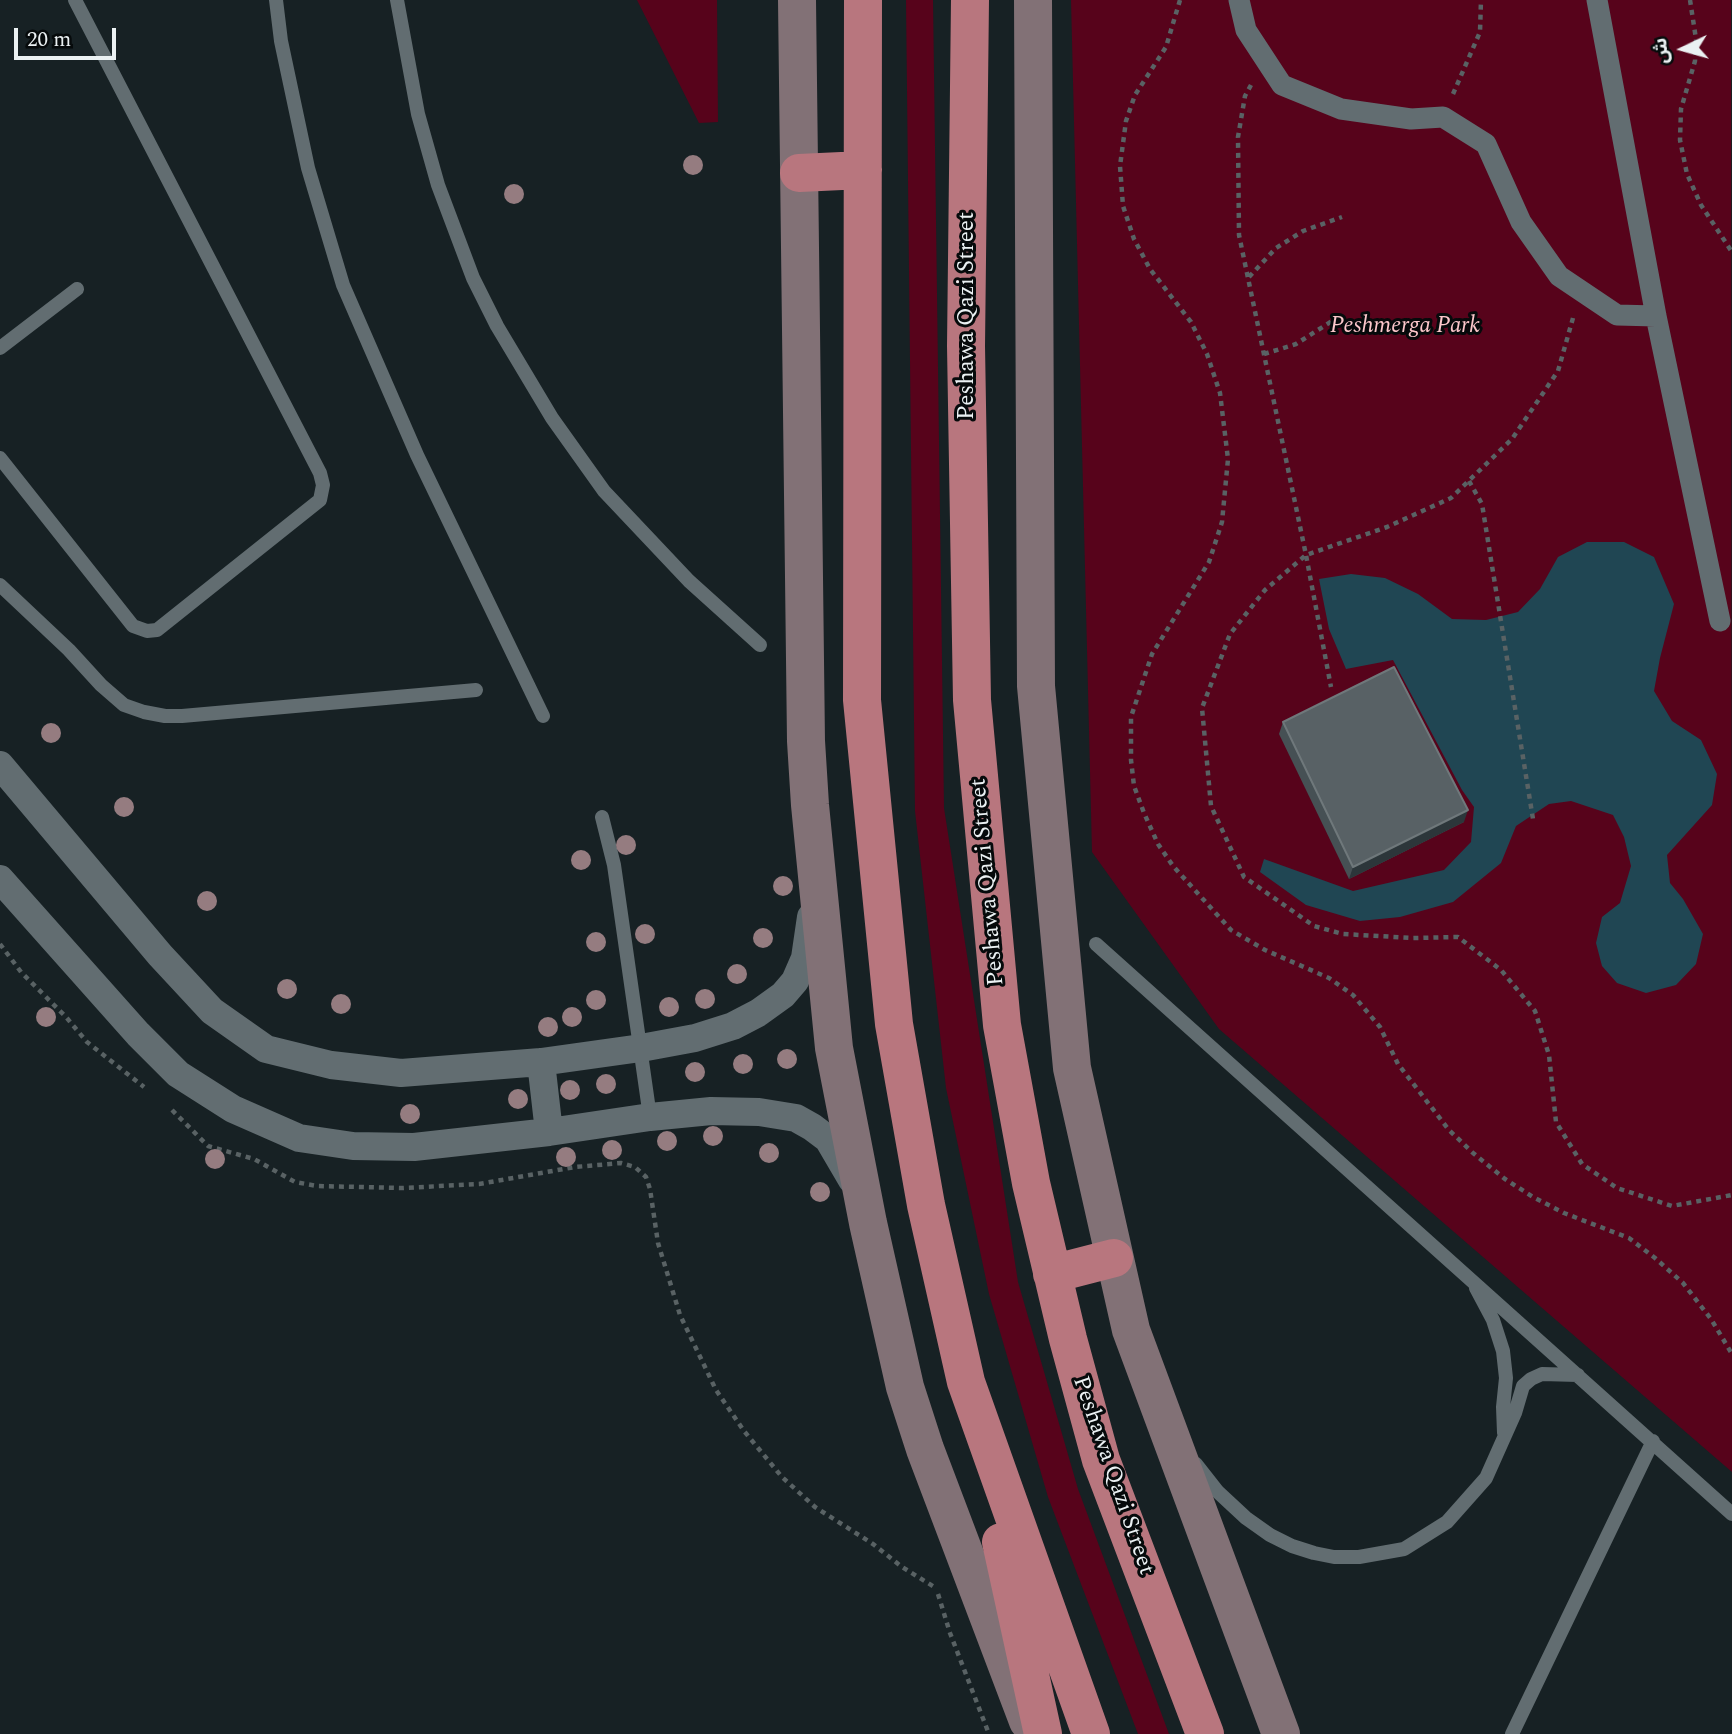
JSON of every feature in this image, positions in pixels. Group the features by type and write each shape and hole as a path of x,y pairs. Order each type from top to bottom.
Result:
{"highway":[{"path":"863,0 862,700 894,1024 926,1205 1043,1734"},
{"name":"Peshawa Qazi Street","path":"970,0 966,346 972,700 1002,1025 1031,1183 1068,1339 1101,1460 1205,1734"},
{"path":"799,173 863,170"},
{"path":"1052,1274 1114,1258"},
{"path":"966,1382 1091,1734"}],"main road":[{"path":"797,0 806,741 834,1048 868,1223 905,1387 921,1437 1033,1734"},
{"path":"1033,0 1036,686 1072,1068 1131,1330 1281,1734"}],"street":[{"path":"1240,0 1246,30 1282,85 1341,109 1411,119 1443,117 1486,144 1521,222 1559,276 1617,315 1656,316"},
{"path":"1597,0 1656,316 1720,621"},
{"path":"0,765 160,955 212,1011 266,1049 331,1065 401,1073 541,1062 641,1048 695,1038 733,1026 758,1013 783,995 795,981 805,958 811,924 810,805"},
{"path":"0,879 138,1034 178,1074 233,1109 299,1138 353,1146 414,1147 550,1132 650,1117 711,1111 759,1112 796,1118 820,1133 835,1150 855,1186 868,1223"},
{"path":"541,1062 550,1132"}],"lane":[{"path":"0,458 133,626 147,631 157,630 320,500 323,485 320,473 75,0"},
{"path":"276,0 281,41 308,168 344,285 379,373 543,716"},
{"path":"397,0 415,102 438,186 473,278 497,326 552,418 604,491 689,581 760,645"},
{"path":"0,348 77,289"},
{"path":"0,585 69,650 101,685 124,705 144,712 183,716 476,690"},
{"path":"602,817 614,864 650,1117"},
{"path":"1096,944 1732,1514"},
{"path":"1470,1278 1493,1320 1503,1351 1506,1371 1504,1438"},
{"path":"1151,1383 1190,1456 1218,1492 1246,1518 1270,1535 1314,1553 1359,1557 1404,1549 1447,1522 1486,1478 1516,1413 1523,1386 1531,1379 1552,1373 1578,1375"},
{"path":"1512,1734 1653,1441"}],"path":[{"path":"1180,0 1166,47 1135,95 1126,121 1120,166 1124,206 1134,239 1150,269 1191,322 1207,354 1220,393 1228,459 1222,522 1209,562 1152,654 1131,718 1134,786 1144,813 1158,844 1173,866 1231,930 1265,950 1329,978 1353,995 1380,1027 1398,1064 1449,1130 1473,1153 1533,1197 1564,1213 1629,1238 1655,1258 1683,1283 1711,1319 1732,1354"},
{"path":"1443,117 1480,32 1482,0"},
{"path":"1690,0 1696,39 1695,61 1681,109 1680,140 1691,184 1701,205 1732,252"},
{"path":"1265,59 1245,96 1238,138 1239,235 1331,687"},
{"path":"1248,277 1285,242 1303,231 1342,217"},
{"path":"1580,290 1558,371 1512,439 1451,498 1387,527 1306,555 1265,590 1230,635 1202,709 1211,806 1244,877 1314,926 1343,934 1413,938 1458,937 1501,970 1535,1011 1549,1055 1556,1122 1582,1164 1617,1188 1672,1206 1732,1195"},
{"path":"1264,354 1296,344 1332,321"},
{"path":"1469,481 1482,504 1533,818"},
{"path":"0,944 21,972 87,1042 153,1094"},
{"path":"168,1106 208,1146 254,1159 295,1182 317,1186 403,1188 479,1184 575,1167 621,1163 635,1167 646,1177 650,1189 658,1243 680,1315 716,1390 744,1431 782,1477 815,1507 936,1588"}],"green space":[{"path":"637,0 717,0 718,122 699,123"},
{"path":"906,0 933,0 944,808 1018,1282 1078,1489 1169,1734 1138,1734 1048,1497 989,1294 946,1088 915,811"},
{"name":"Peshmerga Park","path":"1071,0 1731,0 1732,1472 1219,1029 1092,852"}],"water":[{"path":"1587,542 1624,542 1654,557 1674,604 1654,691 1672,721 1701,740 1717,774 1712,805 1667,855 1670,883 1683,899 1703,934 1696,964 1676,985 1646,993 1617,983 1602,966 1596,943 1602,917 1620,903 1631,866 1624,837 1613,815 1571,801 1549,804 1516,826 1501,863 1453,902 1400,917 1360,921 1306,905 1260,872 1264,859 1353,891 1444,870 1471,842 1474,807 1462,790 1393,660 1346,669 1329,629 1319,579 1351,574 1385,578 1418,594 1452,619 1486,620 1518,612 1540,589 1558,557"}],"building":[{"path":"1394,667 1468,810 1353,867 1283,722"}]}
